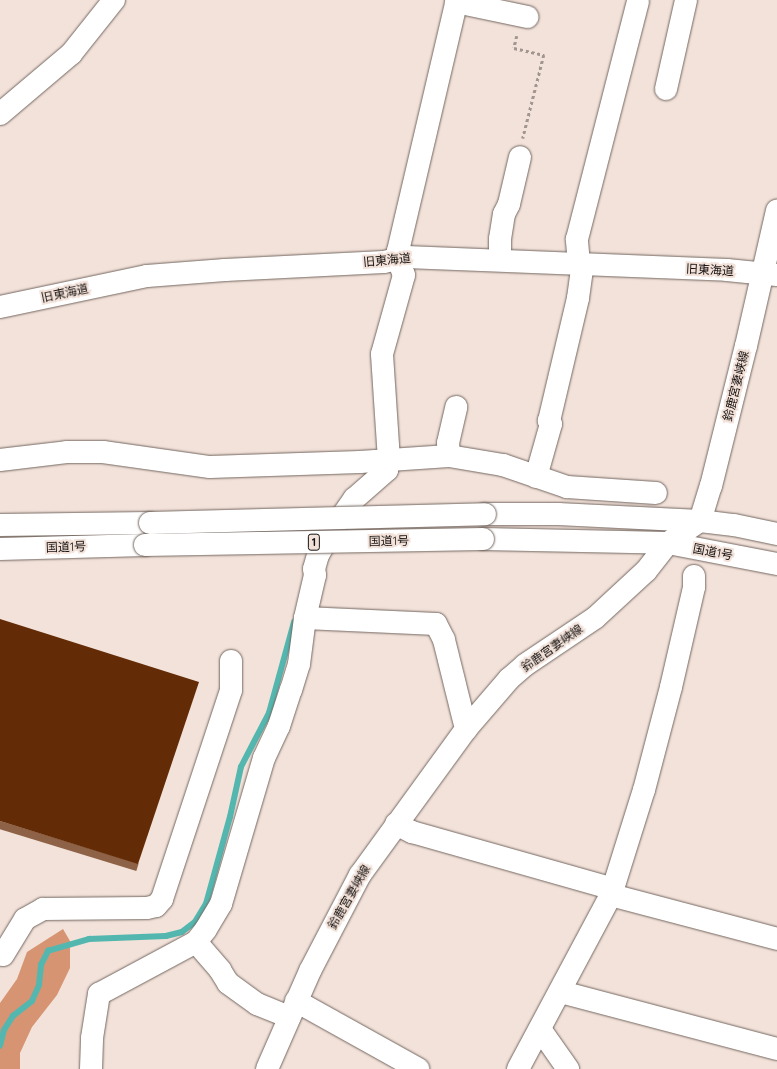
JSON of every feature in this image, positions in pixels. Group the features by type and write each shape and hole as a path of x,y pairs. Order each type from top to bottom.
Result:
{"main road":[{"path":"0,114 71,54 114,0"},
{"path":"666,89 686,0"},
{"path":"91,1069 92,1038 99,994 196,942 220,904 264,758 279,726 291,690 298,664 305,618 316,575 314,569 318,555 333,529 354,499 387,470 389,460 382,354 404,275 398,260 398,251 410,205 429,114 456,1 525,16"},
{"path":"536,477 551,424 549,421 578,298 581,264 577,239 638,2"},
{"path":"500,260 500,239 503,219 509,204 520,157"},
{"name":"鈴鹿宮妻峡線","path":"267,1069 293,1009 344,902 360,875 466,729 509,679 525,665 595,618 646,571 668,543 700,521 711,486 744,353 769,274 777,211"},
{"name":"旧東海道","path":"0,307 162,274 413,258 500,260 769,274"},
{"path":"449,456 448,443 456,407"},
{"path":"0,460 67,452 103,452 210,467 389,460 449,456 503,465 567,486 656,493"},
{"name":"国道1号","path":"0,525 150,523 485,514 558,514 700,521 734,525 777,534"},
{"name":"国道1号","path":"0,549 483,539 668,543 777,564"},
{"path":"518,1069 561,992 612,892 644,790 671,687 694,586 694,576"},
{"path":"305,618 436,624 444,640 466,729"},
{"path":"1,956 25,919 43,909 147,908 156,906 162,899 231,690 231,660"},
{"path":"396,824 412,832 612,892 777,939"},
{"path":"196,942 220,970 228,983 258,1004 293,1009 418,1069"},
{"path":"561,992 777,1049"},
{"path":"540,1029 568,1069"}],"path":[{"path":"520,157 519,154 544,55 514,48 525,16"}],"shaded area":[{"path":"63,929 70,941 70,968 57,995 32,1027 20,1053 20,1069 0,1069 0,1003 17,979 27,952"}],"building":[{"path":"0,619 199,682 138,864 0,821"}],"waterway":[{"path":"0,1046 4,1030 13,1016 32,1001 39,985 41,965 48,951 89,939 166,936 182,932 195,922 206,904 230,817 241,767 269,713 294,622"}]}
